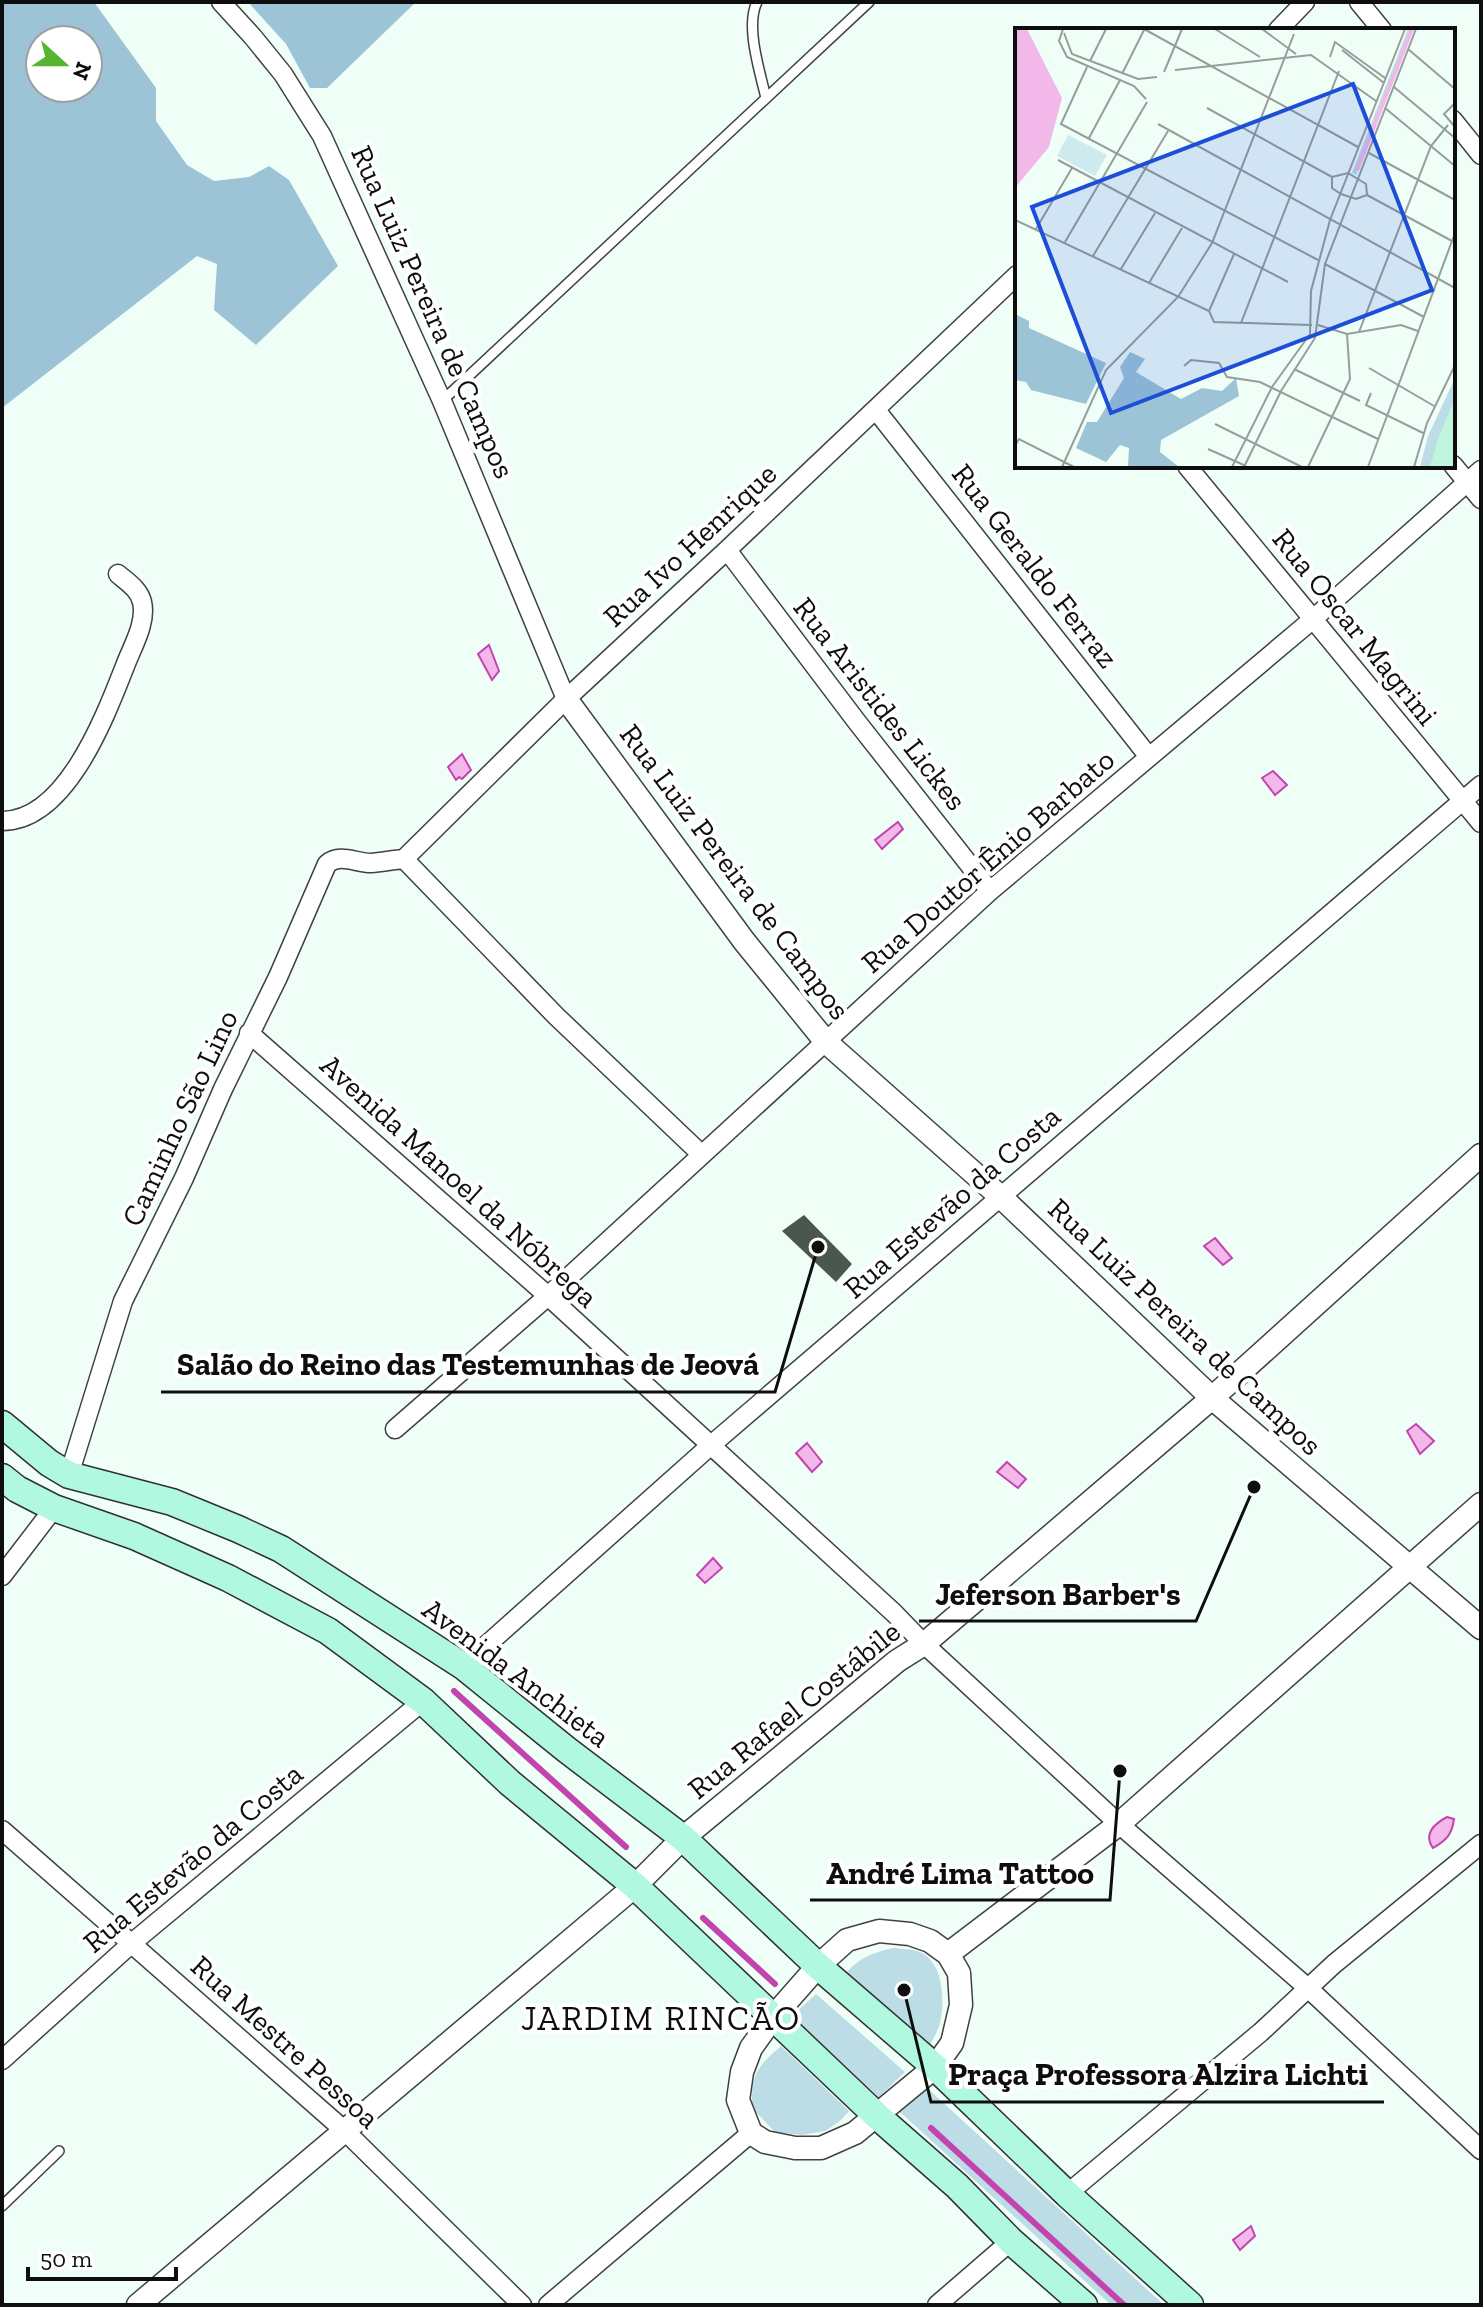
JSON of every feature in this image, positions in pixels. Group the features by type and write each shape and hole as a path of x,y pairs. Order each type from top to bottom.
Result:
{"main road":[{"name":"Avenida Anchieta","path":"2,1424 49,1463 69,1475 172,1502 281,1549 463,1666 683,1838 818,1966 935,2067 1067,2194 1190,2305"},
{"path":"2,1477 17,1489 54,1508 134,1536 228,1578 328,1631 423,1701 510,1783 635,1886 876,2115 957,2186 1011,2241 1084,2305"}],"street":[{"name":"Rua Luiz Pereira de Campos","path":"221,2 283,74 322,136 442,401 566,699 744,941 826,1042 1002,1198 1212,1398 1481,1628"},
{"path":"1280,28 1305,2"},
{"path":"1359,2 1380,28"},
{"path":"1455,122 1481,155"},
{"name":"Rua Ivo Henrique","path":"404,859 566,699 1015,277"},
{"name":"Rua Geraldo Ferraz","path":"876,410 1149,757"},
{"path":"1455,466 1474,476 1481,499"},
{"name":"Rua Oscar Magrini","path":"1189,468 1481,823"},
{"name":"Rua Doutor Ênio Barbato","path":"395,1429 548,1296 990,891 1312,620 1474,476"},
{"name":"Rua Aristides Lickes","path":"727,550 990,891"},
{"path":"2,821 18,820 47,803 89,749 102,723 140,629 142,602 134,587 118,574"},
{"name":"Rua Estevão da Costa","path":"463,1666 710,1446 1481,785"},
{"name":"Caminho São Lino","path":"69,1475 123,1301 184,1178 327,864 340,858 363,863 404,859"},
{"path":"404,859 556,1016 701,1154"},
{"name":"Avenida Manoel da Nóbrega","path":"249,1033 548,1296 1119,1824 1309,1989 1481,2150"},
{"name":"Rua Rafael Costábile","path":"138,2305 635,1886 683,1838 897,1661 924,1644 1212,1398 1481,1155"},
{"path":"948,1954 1119,1824 1481,1504"},
{"path":"2,1576 54,1508"},
{"name":"Rua Estevão da Costa","path":"2,2060 132,1943 423,1701"},
{"name":"Rua Mestre Pessoa","path":"2,1830 345,2131 522,2305"},
{"path":"1067,2194 1309,1989 1334,1964 1481,1844"},
{"path":"879,1931 910,1934 930,1941 948,1954 959,1973 961,2005 952,2043 935,2067 855,2133 821,2148 795,2148 765,2142 751,2133 738,2100 742,2072 751,2048 774,2016 818,1966 847,1940 879,1931"},
{"path":"548,2305 751,2133"},
{"path":"937,2305 1011,2241"}],"lane":[{"path":"757,2 751,16 766,98"},
{"path":"442,401 869,2"},
{"path":"2,2206 59,2151"}],"shaded area":[{"path":"2,2 94,2 156,88 156,121 187,165 214,181 249,177 269,166 289,180 338,266 256,345 214,310 217,264 197,256 2,408"},
{"path":"248,2 416,2 327,88 310,88 286,44"},
{"path":"489,645 499,671 492,680 478,654"},
{"path":"462,754 471,770 462,779 459,777 456,780 448,767"},
{"path":"1273,771 1287,785 1275,795 1262,778"},
{"path":"898,822 903,829 882,849 875,840"},
{"path":"1215,1238 1232,1258 1223,1265 1204,1246"},
{"path":"1416,1424 1434,1441 1420,1454 1407,1431"},
{"path":"807,1443 822,1462 812,1472 796,1453"},
{"path":"1007,1462 1026,1479 1018,1488 997,1472"},
{"path":"713,1558 722,1568 705,1583 697,1575"},
{"path":"1447,1817 1454,1819 1450,1833 1433,1848 1429,1838 1431,1830"},
{"path":"894,1948 920,1952 928,1957 938,1974 942,2014 929,2047 847,1972 868,1956"},
{"path":"816,1994 905,2072 879,2097 792,2016"},
{"path":"781,2046 849,2111 825,2131 802,2135 775,2132 752,2108 757,2072"},
{"path":"926,2087 1164,2305 1111,2305 899,2111"},
{"path":"1251,2226 1255,2236 1240,2250 1233,2240"}],"building":[{"path":"804,1215 852,1264 836,1282 782,1231"}],"waterway":[{"path":"454,1691 626,1847"},
{"path":"703,1918 775,1984"},
{"path":"931,2128 1124,2305"}],"place":[{"name":"Salão do Reino das Testemunhas de Jeová","path":"818,1247"},
{"name":"Jeferson Barber's","path":"1254,1487"},
{"name":"André Lima Tattoo","path":"1120,1771"},
{"name":"Praça Professora Alzira Lichti","path":"904,1990"}],"district":[{"name":"JARDIM RINCÃO","path":"661,2018"}]}
